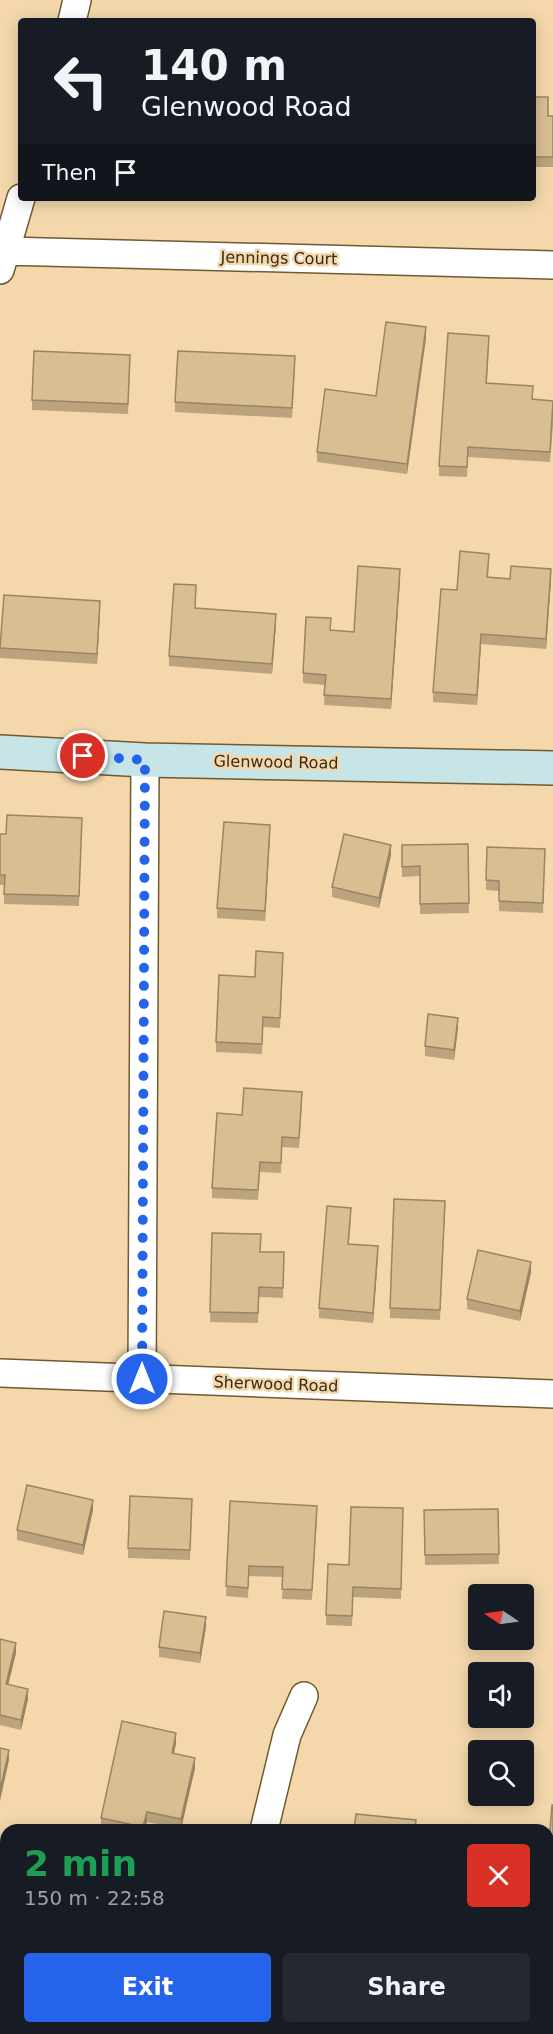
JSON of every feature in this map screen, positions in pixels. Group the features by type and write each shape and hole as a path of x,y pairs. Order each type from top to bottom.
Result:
{"street":[{"path":"73,18 77,0"},
{"path":"3,260 20,201"},
{"name":"Jennings Court","path":"3,260 553,265"},
{"name":"Glenwood Road","path":"0,752 145,760 553,768"},
{"path":"142,1379 145,760"},
{"name":"Sherwood Road","path":"0,1373 553,1394"},
{"path":"265,1824 287,1735 304,1696"}],"building":[{"path":"536,97 548,97 548,116 553,116 553,157 536,157"},
{"path":"386,322 426,327 407,464 317,452 325,389 376,396"},
{"path":"448,333 489,336 486,383 533,386 532,399 553,401 550,452 468,447 467,467 439,466"},
{"path":"34,351 130,355 128,404 32,400"},
{"path":"178,351 295,356 292,408 175,402"},
{"path":"460,551 489,554 487,577 510,579 511,566 551,569 546,639 481,634 477,695 433,692 441,589 457,590"},
{"path":"358,566 400,569 391,699 324,695 326,675 303,673 306,617 331,618 330,630 354,632"},
{"path":"174,584 196,585 195,608 276,614 272,664 169,656"},
{"path":"4,595 100,601 97,654 0,648"},
{"path":"7,815 82,818 79,896 4,894 5,875 0,875 0,834 6,834"},
{"path":"224,822 270,825 265,911 217,908"},
{"path":"344,834 391,845 379,898 332,887"},
{"path":"468,844 469,903 420,904 420,866 402,867 402,845"},
{"path":"487,847 545,849 543,903 499,901 499,881 486,880"},
{"path":"256,951 283,953 280,1018 263,1017 262,1044 216,1042 219,975 255,977"},
{"path":"428,1014 458,1018 454,1050 425,1046"},
{"path":"244,1088 302,1092 299,1138 282,1137 281,1163 260,1162 258,1190 212,1188 217,1113 242,1115"},
{"path":"394,1199 445,1201 440,1310 390,1308"},
{"path":"327,1206 351,1208 348,1244 378,1246 373,1313 319,1308"},
{"path":"212,1233 261,1234 260,1252 284,1252 283,1288 259,1287 258,1313 210,1312"},
{"path":"478,1250 531,1262 520,1311 467,1299"},
{"path":"27,1485 93,1500 83,1545 17,1530"},
{"path":"130,1496 192,1499 190,1550 128,1548"},
{"path":"230,1501 317,1506 312,1590 282,1589 283,1567 249,1566 248,1588 226,1586"},
{"path":"351,1507 403,1508 401,1589 353,1587 352,1616 326,1615 328,1564 349,1565"},
{"path":"498,1509 499,1554 425,1555 424,1510"},
{"path":"164,1611 206,1617 200,1653 159,1647"},
{"path":"0,1639 16,1643 6,1684 28,1689 21,1720 0,1715"},
{"path":"122,1721 176,1733 172,1753 195,1758 181,1819 147,1812 144,1824 129,1824 101,1818"},
{"path":"0,1748 9,1750 0,1791"},
{"path":"552,1805 553,1805 553,1824 551,1824"},
{"path":"356,1814 416,1820 416,1824 355,1824"}],"route":[{"path":"83,756 145,760 142,1379"}]}
